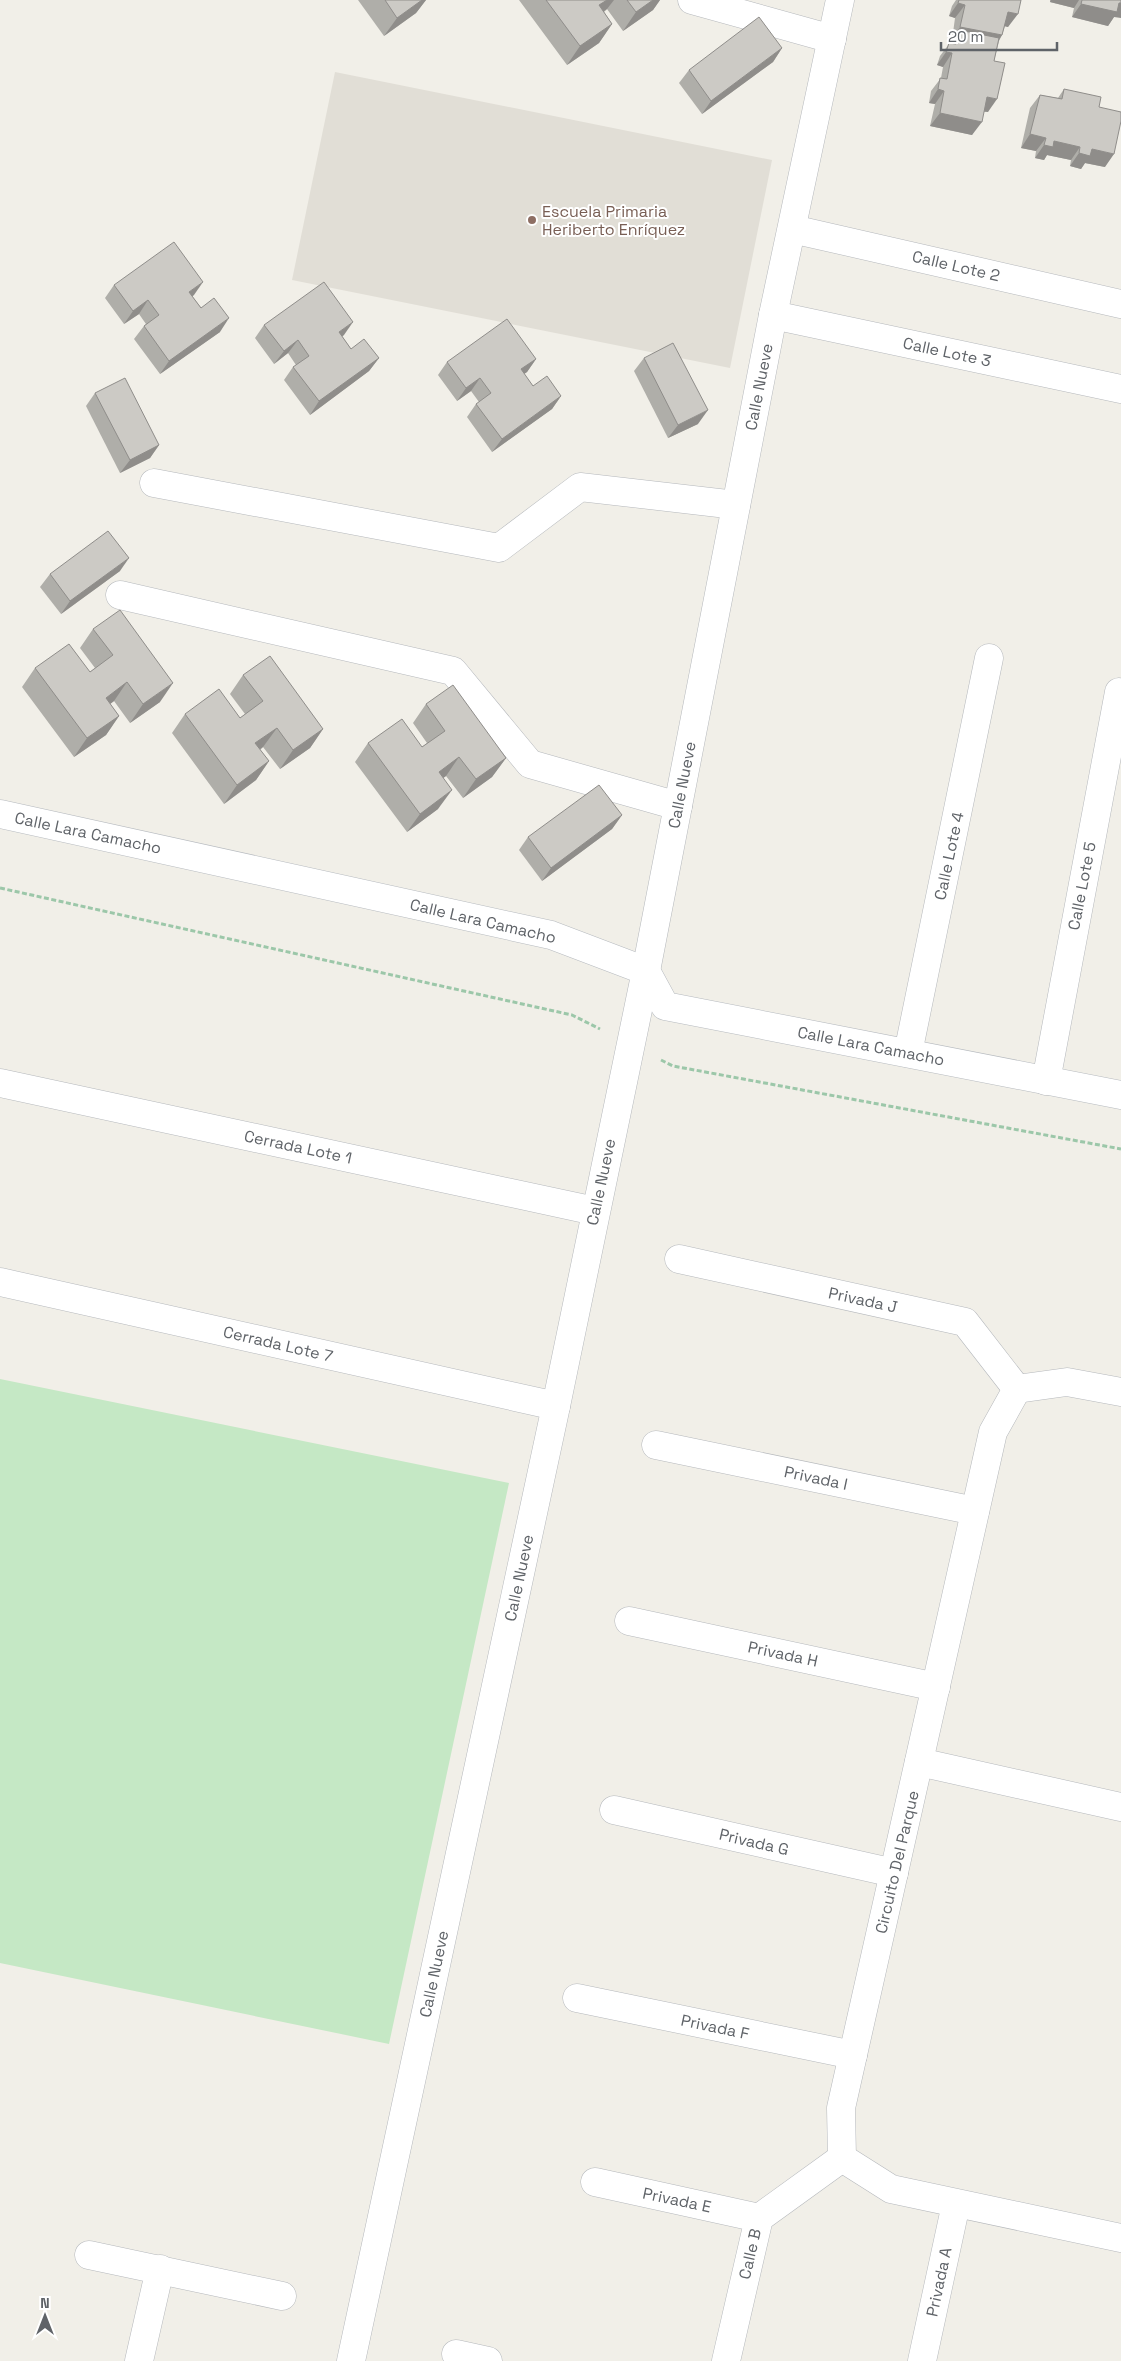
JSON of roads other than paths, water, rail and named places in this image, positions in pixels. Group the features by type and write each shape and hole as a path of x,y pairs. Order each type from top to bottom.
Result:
{"street":[{"path":"692,0 832,39"},
{"name":"Calle Nueve","path":"351,2361 556,1406 595,1210 646,971 773,316 840,0"},
{"name":"Calle Lote 2","path":"792,229 1121,304"},
{"name":"Calle Lote 3","path":"773,316 1121,390"},
{"path":"154,483 498,548 580,486 736,504"},
{"path":"120,594 453,671 530,764 678,806"},
{"name":"Calle Lote 4","path":"908,1053 990,658"},
{"name":"Calle Lote 5","path":"1046,1081 1119,692"},
{"name":"Calle Lara Camacho","path":"0,814 551,935 646,971 665,1006 1121,1095"},
{"name":"Cerrada Lote 1","path":"0,1083 595,1210"},
{"name":"Privada J","path":"679,1259 965,1322 1018,1389"},
{"name":"Cerrada Lote 7","path":"0,1282 556,1406"},
{"path":"1018,1389 1067,1382 1121,1392"},
{"name":"Circuito Del Parque","path":"842,2158 842,2108 993,1432 1018,1389"},
{"name":"Privada I","path":"656,1445 976,1512"},
{"name":"Privada H","path":"630,1621 936,1687"},
{"path":"919,1762 1121,1807"},
{"name":"Privada G","path":"614,1810 894,1873"},
{"name":"Privada F","path":"577,1998 853,2056"},
{"path":"842,2158 891,2189 1121,2238"},
{"name":"Calle B","path":"726,2361 759,2218 842,2158"},
{"name":"Privada E","path":"595,2182 759,2218"},
{"name":"Privada A","path":"922,2361 956,2204"},
{"path":"89,2255 282,2296"},
{"path":"140,2361 160,2269"},
{"path":"456,2354 488,2361"}],"place":[{"name":"Escuela Primaria Heriberto Enríquez","path":"532,220"}]}
